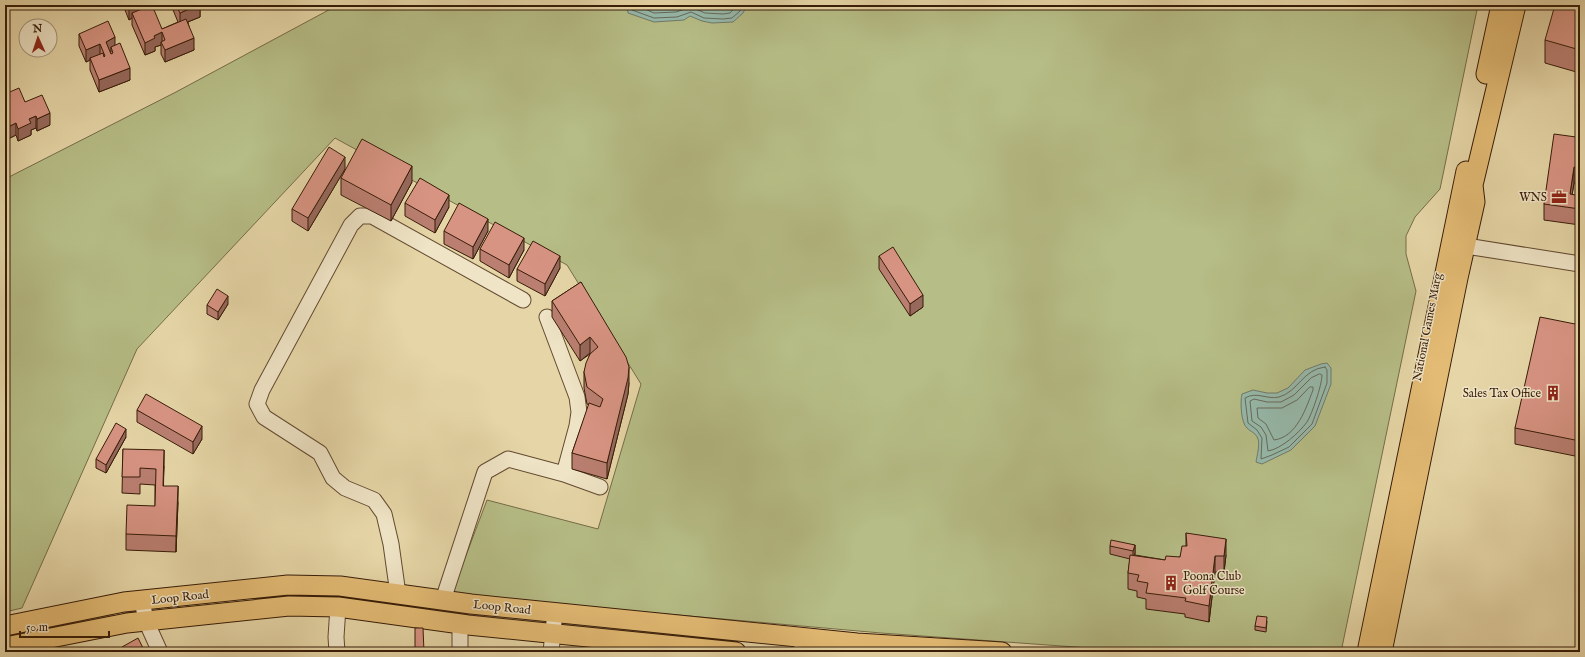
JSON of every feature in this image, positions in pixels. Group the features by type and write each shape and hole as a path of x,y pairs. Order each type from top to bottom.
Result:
{"main road":[{"name":"National Games Marg","path":"1382,652 1458,278 1475,202 1468,185 1501,5"},
{"name":"National Games Marg","path":"1360,652 1453,196 1468,185 1516,5"},
{"path":"1374,652 1384,590 1468,185"},
{"name":"Loop Road","path":"5,626 124,602 288,585 340,586 443,600 554,612 802,645 858,643 1002,652"},
{"path":"1367,652 1384,590"},
{"name":"Loop Road","path":"5,648 34,647 127,623 289,606 338,607 460,624 736,652"}],"street":[{"path":"398,594 391,544 384,514 374,500 345,488 333,478 320,453 264,417 257,404 262,390 352,225 360,216 372,216 523,300"},
{"path":"1466,246 1580,264"},
{"path":"547,317 577,397 579,412 577,426 564,474"},
{"path":"443,600 485,472 508,459 564,474 600,487"},
{"path":"142,600 146,621 160,652"},
{"path":"337,652 336,637 338,607"},
{"path":"551,652 554,612"},
{"path":"460,624 460,652"}],"green space":[{"name":"Poona Club Golf Course","path":"338,5 1478,5 1440,189 1415,217 1406,236 1406,254 1416,291 1341,652 1145,652 881,633 451,595 487,500 598,529 641,384 567,265 335,138 137,349 22,608 5,612 5,179 176,92"}],"water":[{"path":"627,5 747,5 743,13 733,22 712,23 690,16 684,20 654,22 628,13"},
{"path":"1327,363 1331,368 1331,384 1315,426 1291,450 1262,464 1256,462 1259,441 1256,435 1247,428 1243,422 1241,407 1242,394 1253,390 1267,393 1277,393 1288,388 1305,370"}],"building":[{"path":"152,5 162,29 186,19 194,38 165,50 161,42 165,40 162,32 154,36 155,38 145,43 132,13"},
{"path":"176,5 198,5 180,13"},
{"path":"1555,5 1580,5 1580,50 1545,40"},
{"path":"108,21 115,37 106,42 111,54 113,53 111,47 120,43 130,68 99,80 90,58 103,53 104,57 105,56 100,44 86,50 79,34"},
{"path":"19,88 25,102 42,95 50,113 37,119 36,116 29,119 31,123 18,129 16,123 8,127 5,120 5,104 7,103 5,100 5,94"},
{"name":"WNS","path":"1577,128 1580,128 1580,168 1574,167 1570,194 1580,196 1580,209 1544,204 1554,134 1576,137"},
{"path":"362,139 412,166 391,205 341,178"},
{"path":"329,147 345,157 308,218 292,209"},
{"path":"420,178 449,195 435,220 405,203"},
{"path":"459,203 488,219 473,247 444,231"},
{"path":"495,222 524,238 509,265 480,249"},
{"path":"533,241 560,256 545,284 517,269"},
{"path":"893,247 923,295 910,304 879,256"},
{"path":"581,282 626,357 629,367 628,378 607,463 572,453 589,403 600,407 603,399 587,387 584,372 590,354 598,347 590,337 580,345 552,301"},
{"path":"217,289 228,296 218,312 207,305"},
{"name":"Sales Tax Office","path":"1540,317 1580,325 1580,441 1515,428"},
{"path":"146,394 202,426 193,442 137,410"},
{"path":"116,423 126,429 106,465 96,459"},
{"path":"123,449 164,450 163,486 178,486 176,536 126,534 127,505 155,506 156,469 140,468 140,477 122,477"},
{"name":"Poona Club Golf Course","path":"1186,533 1226,539 1224,556 1215,556 1209,606 1185,601 1186,598 1146,593 1148,583 1137,581 1139,575 1128,573 1130,555 1165,560 1166,556 1180,557 1182,546 1187,546"},
{"path":"1111,540 1135,545 1133,551 1110,546"},
{"path":"1257,616 1267,617 1266,628 1255,626"},
{"path":"415,628 423,628 424,652 415,652"},
{"path":"138,638 145,652 124,652 122,647"},
{"path":"375,649 375,652 355,652 355,651"}],"place":[{"name":"WNS","path":"1559,197"},
{"name":"Sales Tax Office","path":"1553,393"},
{"name":"Poona Club Golf Course","path":"1171,583"}]}
